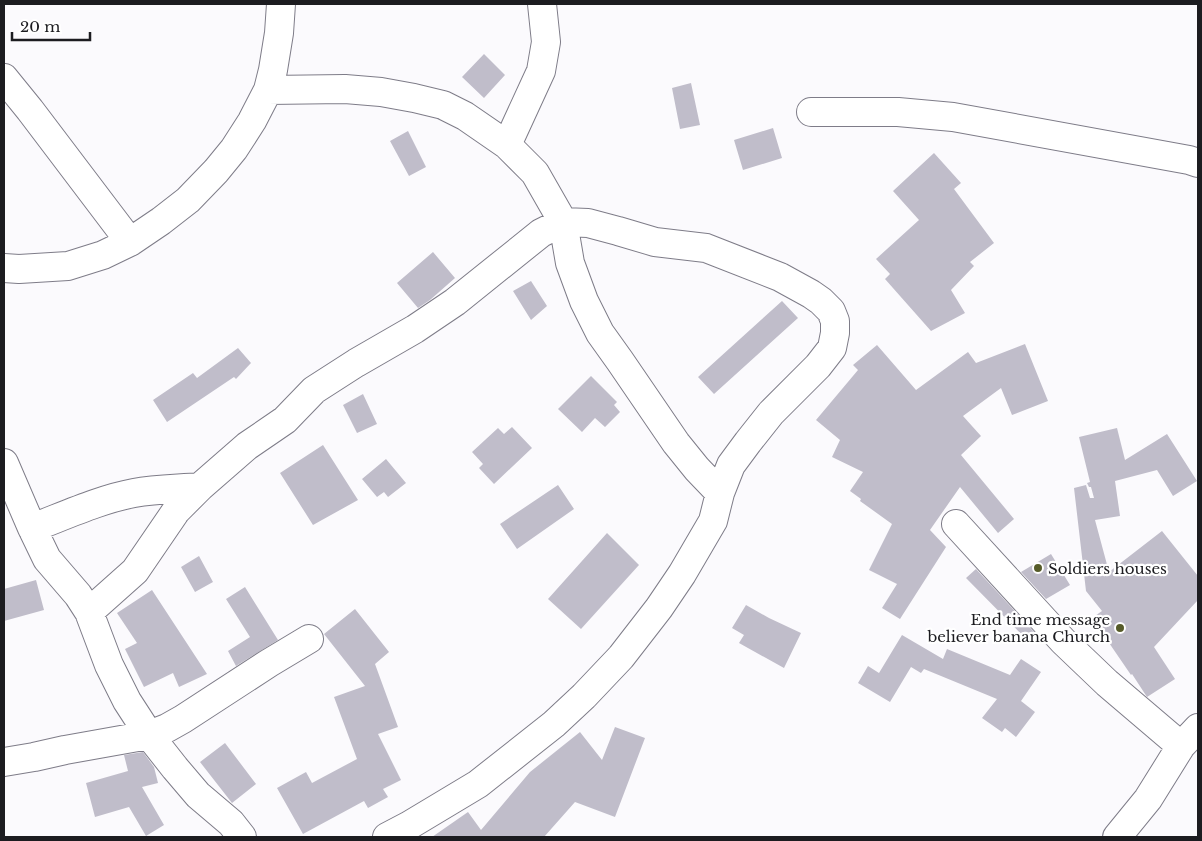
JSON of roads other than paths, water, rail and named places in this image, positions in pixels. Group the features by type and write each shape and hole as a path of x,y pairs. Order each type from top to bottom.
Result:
{"street":[{"path":"4,268 68,266 103,255 130,242 188,200 234,149 252,121 268,90 276,52 281,4"},
{"path":"506,144 541,71 546,42 542,4"},
{"path":"4,78 130,242"},
{"path":"268,90 345,89 381,92 414,98 443,105 465,116 506,144 535,172 564,222 570,263 584,301 600,333 676,443 720,493"},
{"path":"811,112 898,112 953,117 1198,163"},
{"path":"89,612 135,570 176,511 200,487 247,446 285,420 314,390 455,302 541,233 564,222 588,223 655,242 706,248 780,277 821,301 831,310 835,321 832,348 818,366 771,413 732,465 720,493 712,521 682,574 659,608 621,657 554,724 478,784 387,837"},
{"path":"4,513 7,472"},
{"path":"7,472 47,559 78,595 89,612 109,665 127,701 149,734 198,795 236,830 265,837"},
{"path":"32,528 108,500 134,493 200,487"},
{"path":"956,524 1063,641 1107,683 1190,737 1148,799 1117,837"},
{"path":"4,762 112,742 167,728 310,639"}],"place":[{"name":"Soldiers houses","path":"1038,568"},
{"name":"End time message believer banana Church","path":"1120,628"}]}
